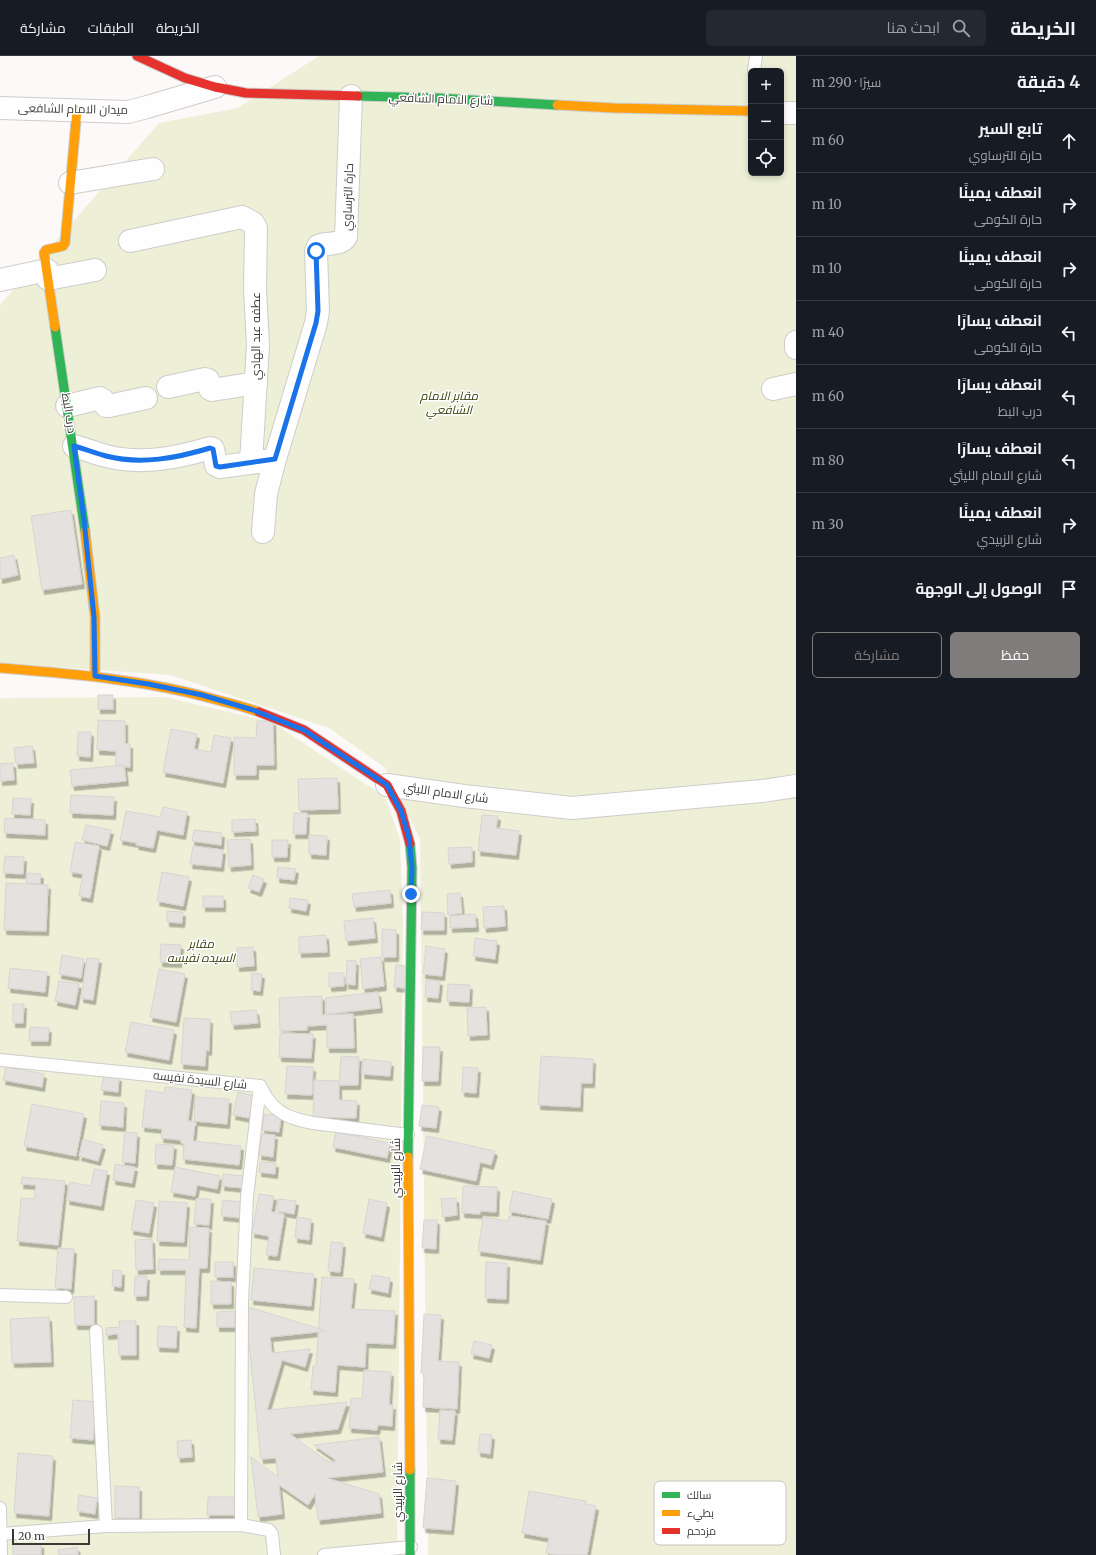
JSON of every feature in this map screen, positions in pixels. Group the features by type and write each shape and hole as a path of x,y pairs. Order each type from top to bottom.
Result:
{"street":[{"name":"شارع الامام الشافعي","path":"138,56 185,78 215,87 246,93 438,98 614,108 748,111"},
{"name":"ميدان الامام الشافعى","path":"0,108 128,112 147,108 215,87"},
{"name":"حارة الترساوي","path":"262,532 266,494 275,459 316,323 318,311 316,251 318,246 322,244 338,243 345,240 346,237 351,96"},
{"name":"درب البط","path":"77,110 65,243 63,246 44,251 84,520 94,617 95,676"},
{"path":"784,113 796,113"},
{"path":"70,184 153,169"},
{"name":"عطفه عبد الهادي","path":"130,241 242,218 252,223 256,228 258,345 251,462"},
{"path":"0,280 95,270"},
{"path":"796,342 796,348"},
{"path":"168,388 205,379 208,380 210,389 212,390 256,383"},
{"path":"773,389 796,384"},
{"path":"68,406 100,398 106,406 109,406 146,398"},
{"path":"74,446 108,456 143,460 178,457 210,448 213,449 217,466 275,459"},
{"name":"شارع الامام الليثي","path":"0,668 95,676 148,684 202,695 253,710 304,730 387,785 464,796 572,808 762,791 796,786"},
{"name":"شارع الزبيدي","path":"387,785 401,811 409,838 412,868 408,1135 410,1551"}],"lane":[{"path":"754,68 756,56"},
{"name":"شارع السيدة نفيسه","path":"0,1060 260,1086 270,1102 277,1109 288,1116 299,1120 313,1124 408,1135"},
{"path":"241,1525 242,1294 247,1197 260,1086"},
{"path":"0,1295 66,1297"},
{"path":"96,1331 106,1526"},
{"path":"0,1508 1,1555"},
{"path":"0,1534 106,1526 241,1525 269,1530 272,1534 274,1555"},
{"path":"324,1555 410,1551"}],"green space":[{"name":"مقابر الامام الشافعي","path":"319,56 796,56 796,1555 428,1555 420,839 385,768 329,728 170,675 0,663 0,305 159,123 238,108"},
{"name":"مقابر السيده نفيسه","path":"165,697 272,722 385,797 400,839 403,925 397,1555 0,1555 0,698"}],"building":[{"path":"71,510 82,584 42,590 31,516"},
{"path":"14,555 18,575 0,579 0,558"},
{"path":"98,695 113,695 113,709 98,709"},
{"path":"98,720 125,721 125,744 130,744 130,767 116,766 116,751 97,750"},
{"path":"257,721 273,721 274,765 256,765 256,775 234,775 234,737 256,738"},
{"path":"171,729 197,734 194,749 211,752 214,735 231,738 223,783 163,772"},
{"path":"78,732 91,732 90,757 77,756"},
{"path":"32,746 34,763 16,764 14,748"},
{"path":"13,763 14,780 0,781 0,764"},
{"path":"124,765 126,781 72,786 70,770"},
{"path":"337,778 338,809 299,810 298,779"},
{"path":"71,795 114,797 113,815 70,813"},
{"path":"13,798 31,799 30,815 12,814"},
{"path":"163,807 187,812 183,835 157,830 153,848 120,840 126,811 160,817"},
{"path":"294,813 307,813 306,834 293,834"},
{"path":"482,815 498,816 496,828 519,831 516,855 478,851"},
{"path":"5,818 45,820 45,835 4,833"},
{"path":"255,819 256,831 232,832 232,820"},
{"path":"86,825 111,830 107,846 82,840"},
{"path":"194,830 222,833 221,845 192,841"},
{"path":"309,835 327,836 326,855 309,854"},
{"path":"250,839 251,865 229,867 227,840"},
{"path":"272,840 288,840 287,857 272,857"},
{"path":"75,842 99,846 90,898 79,896 83,874 70,872"},
{"path":"193,846 223,850 221,867 190,864"},
{"path":"472,847 472,862 449,864 448,848"},
{"path":"5,856 24,857 23,874 3,873"},
{"path":"278,867 296,869 294,880 277,878"},
{"path":"162,872 189,877 183,906 157,901"},
{"path":"27,873 41,874 40,884 26,883"},
{"path":"253,875 264,879 259,892 248,888"},
{"path":"6,883 48,885 46,931 4,930"},
{"path":"390,890 391,903 354,907 352,894"},
{"path":"460,893 462,913 448,915 447,894"},
{"path":"203,896 223,896 223,907 203,907"},
{"path":"290,898 308,900 306,911 289,908"},
{"path":"504,906 505,926 484,928 483,907"},
{"path":"167,911 183,912 182,923 167,922"},
{"path":"422,912 444,913 444,930 421,930"},
{"path":"475,914 476,927 450,928 450,916"},
{"path":"373,918 375,938 346,941 344,921"},
{"path":"382,929 396,930 396,957 382,957"},
{"path":"326,935 327,952 299,953 299,937"},
{"path":"475,938 497,941 495,959 473,956"},
{"path":"161,944 181,945 179,963 160,962"},
{"path":"426,946 445,949 442,976 423,974"},
{"path":"253,947 254,966 237,967 237,948"},
{"path":"62,955 84,959 81,978 59,974"},
{"path":"381,957 384,986 363,989 360,959"},
{"path":"87,958 99,959 93,1000 81,998"},
{"path":"347,960 356,961 355,985 346,984"},
{"path":"396,965 407,966 405,988 394,987"},
{"path":"10,968 47,972 45,992 8,988"},
{"path":"159,969 185,974 176,1022 150,1017"},
{"path":"252,973 262,974 260,991 251,990"},
{"path":"329,973 344,973 344,986 329,987"},
{"path":"426,980 440,981 438,998 425,997"},
{"path":"59,981 79,984 75,1005 55,1001"},
{"path":"448,984 470,985 469,1002 447,1001"},
{"path":"378,992 380,1008 327,1014 325,998"},
{"path":"322,996 322,1015 353,1014 354,1048 327,1048 327,1025 307,1026 307,1030 280,1031 279,998"},
{"path":"13,1004 24,1004 23,1023 13,1023"},
{"path":"486,1007 487,1035 468,1036 467,1008"},
{"path":"256,1010 258,1023 232,1025 230,1012"},
{"path":"184,1018 210,1019 209,1051 206,1050 205,1066 181,1064"},
{"path":"131,1022 174,1030 169,1060 125,1052"},
{"path":"30,1027 49,1028 48,1041 29,1041"},
{"path":"280,1033 313,1034 311,1058 279,1057"},
{"path":"423,1047 440,1047 438,1081 422,1081"},
{"path":"341,1056 359,1057 358,1085 339,1085"},
{"path":"541,1056 593,1059 592,1083 581,1083 580,1107 538,1105"},
{"path":"363,1059 391,1062 390,1076 362,1074"},
{"path":"287,1066 313,1067 312,1095 285,1094"},
{"path":"6,1067 44,1074 42,1087 3,1080"},
{"path":"463,1067 478,1068 476,1093 462,1092"},
{"path":"104,1075 119,1077 118,1092 101,1090"},
{"path":"314,1080 339,1081 339,1100 357,1101 356,1118 313,1117"},
{"path":"165,1087 192,1090 188,1121 195,1122 193,1141 241,1146 239,1165 183,1159 184,1144 181,1143 181,1140 161,1138 162,1129 142,1127 146,1090 164,1093"},
{"path":"238,1092 254,1096 249,1118 233,1115"},
{"path":"195,1097 229,1099 227,1124 194,1121"},
{"path":"101,1101 124,1103 123,1127 99,1125"},
{"path":"32,1104 84,1114 76,1156 24,1146"},
{"path":"422,1105 439,1107 436,1128 419,1126"},
{"path":"264,1114 281,1116 279,1132 262,1130"},
{"path":"125,1132 137,1133 135,1163 122,1162"},
{"path":"336,1132 390,1143 387,1158 333,1147"},
{"path":"262,1134 275,1135 273,1157 259,1155"},
{"path":"427,1136 495,1151 491,1165 480,1162 476,1181 420,1169"},
{"path":"83,1139 103,1145 98,1161 79,1156"},
{"path":"156,1144 174,1145 172,1165 155,1164"},
{"path":"260,1162 276,1163 275,1174 259,1172"},
{"path":"115,1164 135,1167 132,1183 113,1180"},
{"path":"175,1167 220,1176 217,1189 197,1185 195,1196 171,1192"},
{"path":"94,1169 107,1171 101,1206 67,1200 70,1182 91,1186"},
{"path":"223,1174 244,1176 243,1188 222,1186"},
{"path":"22,1177 65,1181 58,1245 17,1241 21,1198 34,1199 36,1185 21,1184"},
{"path":"463,1186 497,1187 496,1212 480,1211 480,1214 462,1213"},
{"path":"513,1191 552,1199 548,1219 509,1211"},
{"path":"259,1194 274,1196 271,1212 284,1214 277,1256 266,1255 269,1236 252,1233"},
{"path":"456,1198 457,1215 443,1217 441,1199"},
{"path":"196,1199 211,1199 209,1225 194,1224"},
{"path":"278,1199 296,1201 294,1214 277,1211"},
{"path":"369,1199 387,1203 381,1237 363,1233"},
{"path":"136,1200 154,1203 149,1233 131,1230"},
{"path":"223,1200 242,1202 241,1218 221,1216"},
{"path":"159,1201 187,1203 184,1242 157,1241"},
{"path":"509,1216 546,1221 540,1260 478,1251 483,1217 508,1221"},
{"path":"297,1217 311,1219 309,1240 295,1238"},
{"path":"424,1220 437,1220 436,1249 422,1248"},
{"path":"190,1227 209,1228 207,1268 199,1268 196,1328 184,1327 186,1270 158,1270 159,1259 189,1260"},
{"path":"152,1239 153,1269 136,1270 135,1240"},
{"path":"331,1242 343,1243 340,1272 328,1271"},
{"path":"58,1248 74,1249 71,1289 55,1288"},
{"path":"215,1262 233,1262 233,1277 215,1277"},
{"path":"486,1262 507,1263 506,1299 485,1298"},
{"path":"254,1268 314,1274 311,1306 251,1300"},
{"path":"113,1270 122,1271 121,1287 112,1286"},
{"path":"372,1275 390,1278 388,1293 369,1289"},
{"path":"135,1276 147,1276 146,1296 134,1296"},
{"path":"322,1277 354,1279 351,1309 395,1311 393,1344 366,1343 365,1367 337,1365 335,1392 311,1390 313,1366 316,1366"},
{"path":"211,1281 231,1282 231,1304 211,1304"},
{"path":"94,1296 94,1325 75,1325 74,1297"},
{"path":"245,1306 327,1331 270,1337 272,1353 310,1349 305,1367 282,1360 267,1410 347,1402 338,1429 290,1434 328,1462 337,1461 314,1445 379,1437 383,1472 327,1478 379,1494 381,1513 318,1520 315,1494 308,1505 279,1485 282,1514 258,1517 251,1457 278,1477 276,1458 261,1459"},
{"path":"235,1311 235,1327 217,1327 217,1312"},
{"path":"424,1314 441,1315 438,1361 459,1362 457,1409 423,1407 424,1373 421,1373"},
{"path":"49,1317 51,1362 12,1363 10,1319"},
{"path":"119,1321 136,1321 136,1355 119,1355 118,1334 106,1335 106,1328 120,1327"},
{"path":"158,1326 177,1327 176,1348 157,1347"},
{"path":"474,1341 492,1345 489,1358 471,1354"},
{"path":"364,1370 391,1372 389,1405 393,1405 392,1426 378,1425 377,1430 349,1428 351,1398 362,1399"},
{"path":"73,1400 97,1402 93,1440 70,1438"},
{"path":"440,1410 455,1411 452,1440 438,1439"},
{"path":"480,1434 492,1435 490,1454 478,1452"},
{"path":"191,1440 192,1457 178,1458 177,1441"},
{"path":"18,1453 53,1456 49,1516 14,1513"},
{"path":"427,1478 456,1481 451,1530 423,1528"},
{"path":"115,1486 139,1487 139,1518 115,1518"},
{"path":"529,1491 586,1501 586,1504 596,1506 587,1555 557,1555 546,1553 549,1538 522,1533"},
{"path":"79,1495 97,1498 95,1514 77,1511"},
{"path":"208,1497 237,1497 236,1515 207,1515"},
{"path":"13,1544 41,1544 41,1555 13,1555"},
{"path":"77,1547 78,1555 59,1555 58,1550"}],"traffic: fast":[{"path":"358,96 438,98 557,105"},
{"path":"55,327 85,531"},
{"path":"408,1157 412,868 410,844"},
{"path":"410,1470 410,1555"}],"traffic: slow":[{"path":"557,105 614,108 748,111"},
{"path":"55,327 44,253 46,250 63,246 65,243 77,110"},
{"path":"85,531 95,617 95,676"},
{"path":"0,668 139,683 194,694 259,712"},
{"path":"408,1157 410,1470"}],"traffic: jam":[{"path":"137,56 185,78 215,87 246,93 358,96"},
{"path":"259,712 304,730 387,785 401,811 410,844"}],"route":[{"path":"316,251 318,311 316,323 275,459 220,467 216,466 213,449 210,448 178,457 143,460 108,456 74,446 84,520 94,617 95,676 148,684 202,695 253,710 304,730 387,785 401,811 409,838 412,868 411,894"}]}
